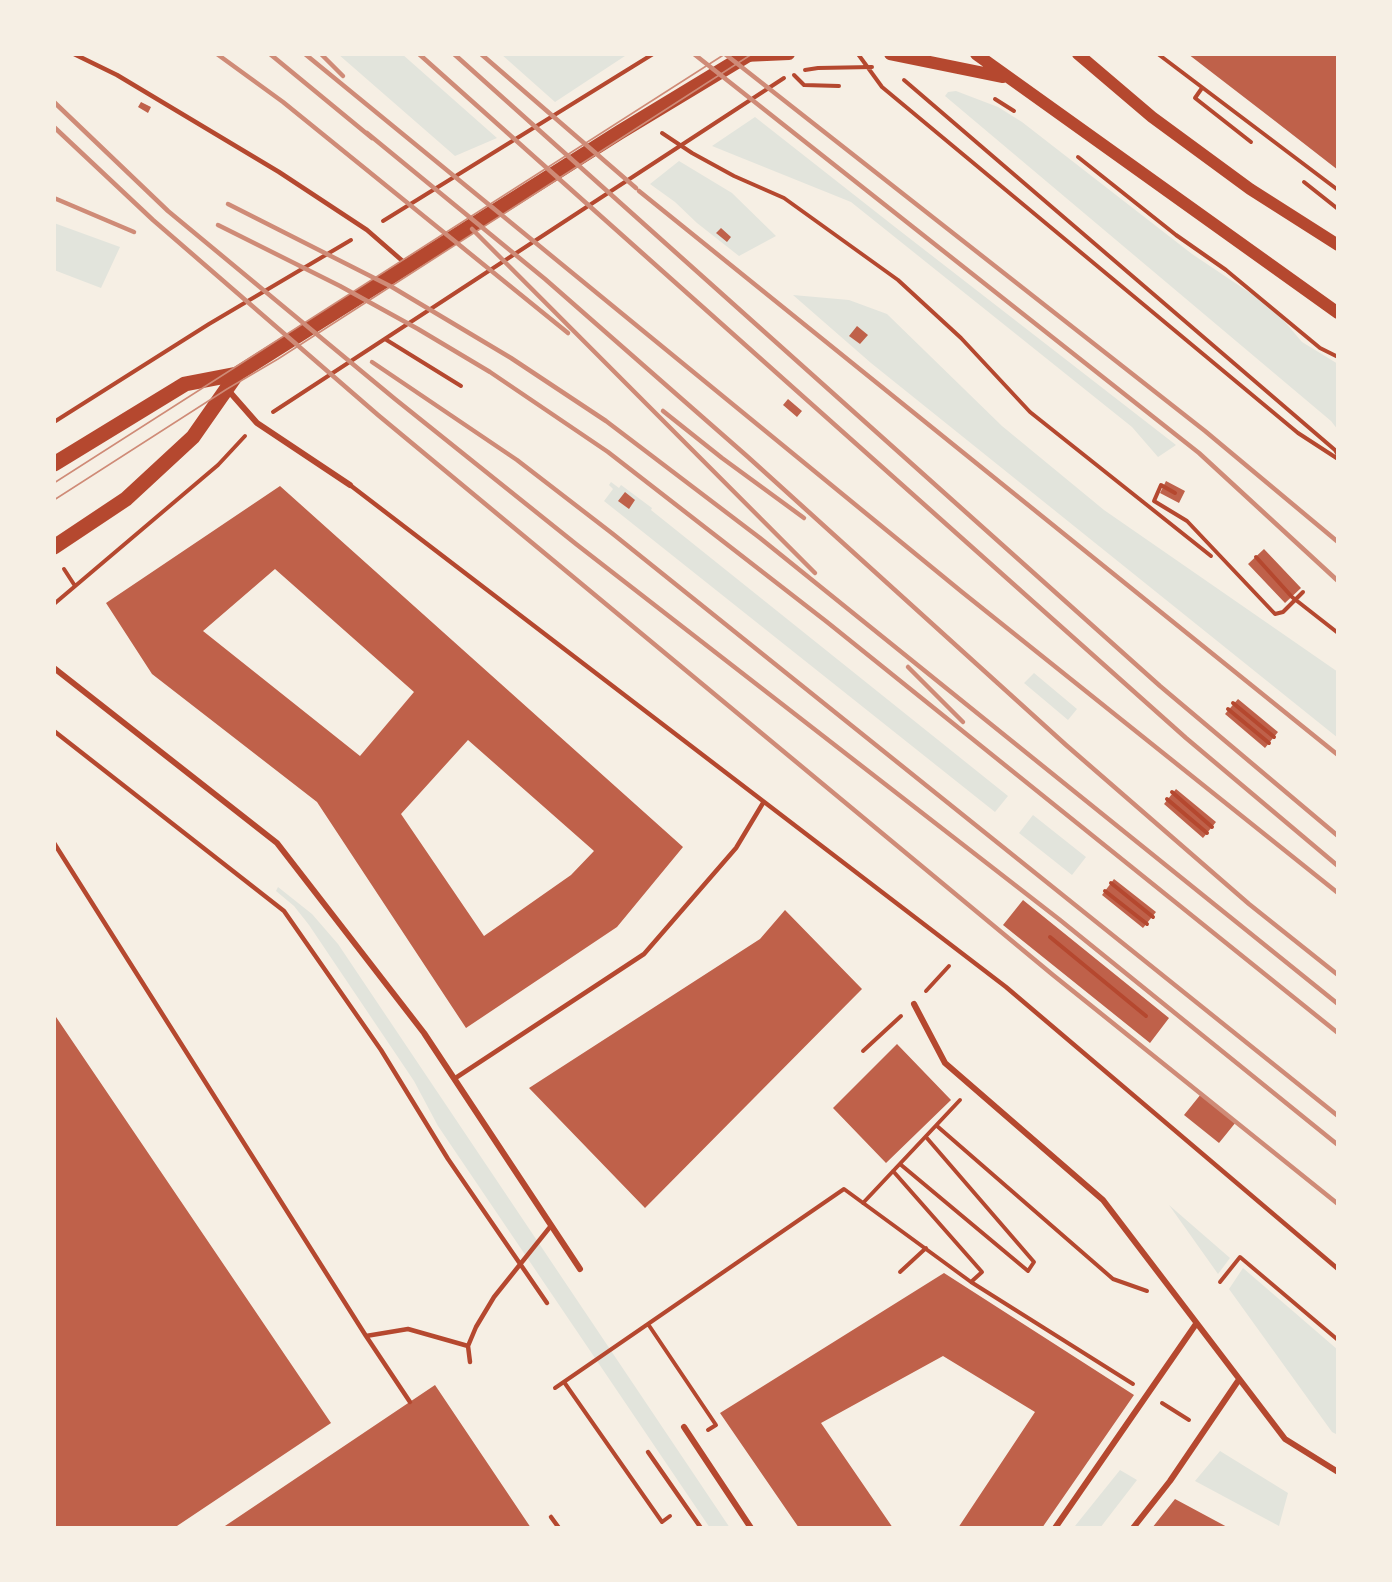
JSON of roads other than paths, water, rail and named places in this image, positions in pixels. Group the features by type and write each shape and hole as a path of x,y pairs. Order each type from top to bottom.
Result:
{"main road":[{"path":"54,464 185,384 237,374 410,267 642,118 746,55 789,54"},
{"path":"890,54 1007,78"},
{"path":"976,54 1338,313"},
{"path":"1078,54 1152,117 1250,189 1338,245"},
{"path":"54,547 126,499 193,437 237,374"}],"street":[{"path":"227,389 256,423 350,485"},
{"path":"54,668 277,843 424,1033 550,1227 580,1269"},
{"path":"914,1004 945,1063 1103,1200 1238,1381 1285,1439 1338,1472"},
{"path":"1055,1528 1196,1324"},
{"path":"1133,1528 1170,1481 1238,1381"},
{"path":"684,1428 751,1528"}],"lane":[{"path":"74,54 117,75 279,172 367,230 410,267"},
{"path":"350,485 763,804 1006,987 1338,1269"},
{"path":"54,731 284,912 381,1050 448,1159 547,1303"},
{"path":"454,1079 644,954 736,848 763,804"},
{"path":"54,843 410,1402"},
{"path":"470,1362 468,1346 494,1297 550,1227"},
{"path":"366,1336 408,1329 468,1346"},
{"path":"648,1452 701,1528"},
{"path":"551,1517 559,1528"}],"tram line":[{"path":"54,483 725,54"},
{"path":"54,500 752,54"}],"railway":[{"path":"217,54 283,102 568,333"},
{"path":"270,54 372,138"},
{"path":"305,54 962,592 1338,893"},
{"path":"321,54 343,76"},
{"path":"419,54 1186,738 1338,866"},
{"path":"454,54 1160,686 1338,836"},
{"path":"481,54 636,188"},
{"path":"694,54 1199,453 1338,581"},
{"path":"725,54 1205,431 1338,542"},
{"path":"54,102 168,211 395,399 576,544 1060,920 1338,1145"},
{"path":"54,127 153,220 378,415 1053,975 1338,1204"},
{"path":"367,133 545,279 748,457 1066,745 1249,904 1338,975"},
{"path":"639,191 1338,755"},
{"path":"54,198 134,232"},
{"path":"228,204 392,287 511,358 606,421 760,538 1338,1004"},
{"path":"218,225 340,286 418,329 490,372 608,452 827,622 1338,1033"},
{"path":"472,229 815,573"},
{"path":"372,362 517,460 613,534 1338,1116"},
{"path":"663,411 804,518"},
{"path":"908,667 963,722"}]}
